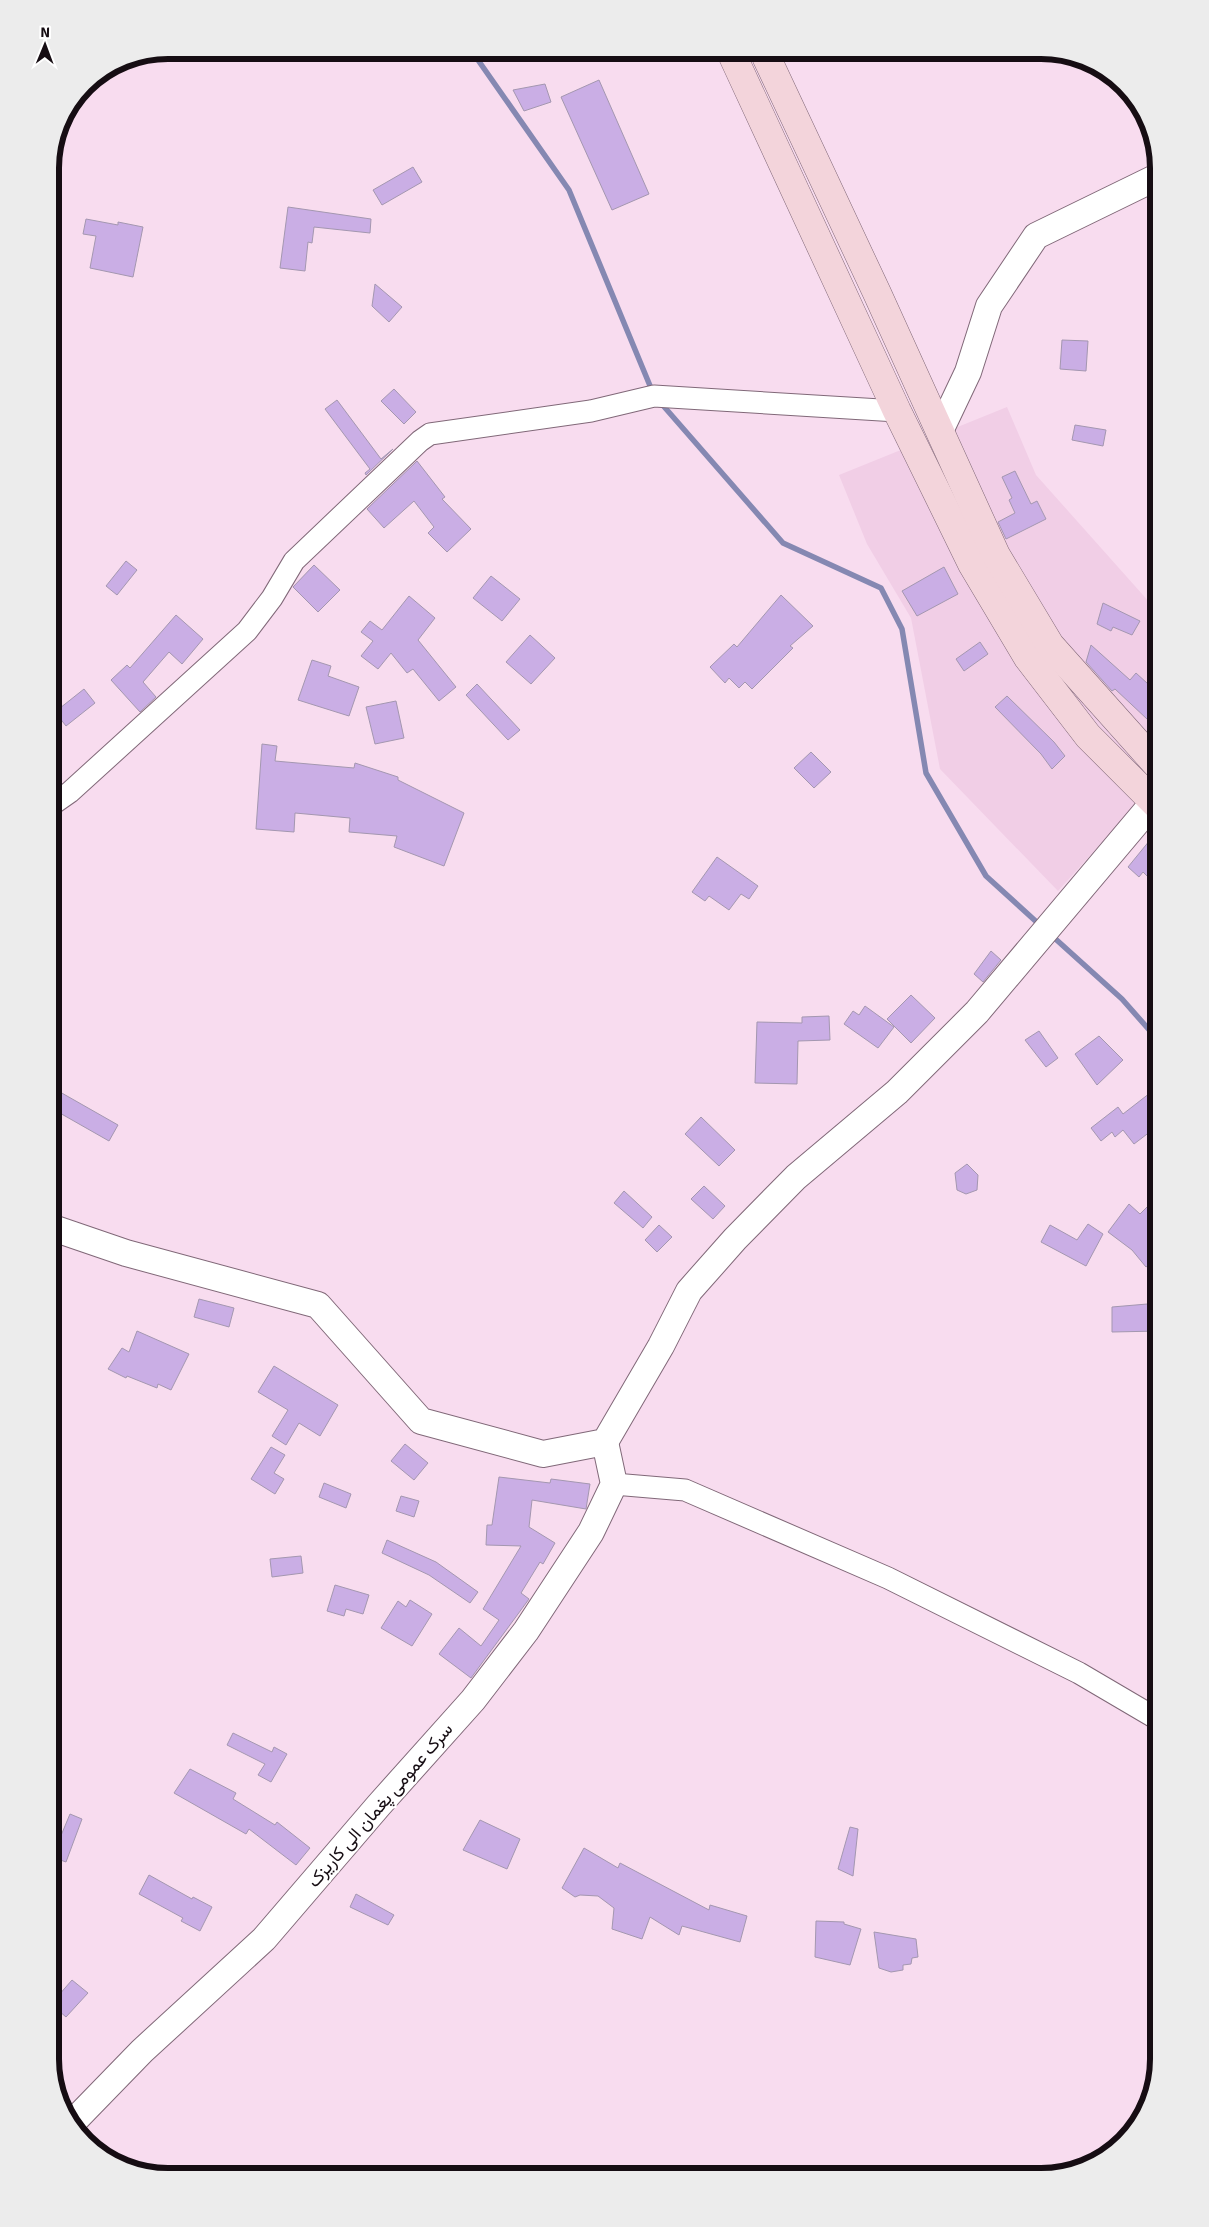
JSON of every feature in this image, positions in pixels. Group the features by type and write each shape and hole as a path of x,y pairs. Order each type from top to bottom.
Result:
{"main road":[{"path":"734,59 897,411 915,444 972,564 1028,658 1088,736 1150,795"},
{"path":"767,59 996,555 1050,646 1150,757"},
{"path":"915,444 940,431"}],"street":[{"path":"940,431 968,372 990,306 1036,236 1150,180"},
{"path":"59,800 70,792 247,631 272,598 294,561 420,441 430,434 591,411 654,396 897,411"},
{"path":"1150,810 1069,901 977,1012 897,1092 796,1177 735,1239 688,1291 661,1346 605,1442 614,1484 685,1490 879,1574 1079,1672 1150,1715"},
{"path":"59,1230 126,1253 318,1305 421,1421 543,1454 605,1442"},
{"name":"سرک عمومی پغمان الی کاریزک","path":"76,2119 142,2050 264,1938 473,1700 526,1631 586,1540 614,1484"}],"shaded area":[{"path":"1007,407 1036,475 1150,603 1150,789 1058,891 940,769 911,618 867,544 839,475"}],"building":[{"path":"599,80 649,194 612,210 561,97"},
{"path":"545,84 551,102 524,111 513,90"},
{"path":"413,167 422,182 382,205 373,190"},
{"path":"288,207 371,219 370,233 314,227 312,243 308,242 305,271 280,268"},
{"path":"86,219 143,227 133,277 90,268 96,236 83,234"},
{"path":"375,284 402,307 389,322 372,306"},
{"path":"1062,340 1088,341 1086,371 1060,369"},
{"path":"394,389 416,412 404,424 381,401"},
{"path":"337,400 381,459 393,449 366,475 365,473 370,469 325,409"},
{"path":"1075,425 1106,430 1103,446 1072,440"},
{"path":"417,461 445,497 442,499 471,529 447,552 428,533 434,527 414,501 384,528 367,509"},
{"path":"1015,471 1031,504 1037,501 1046,519 1006,539 998,522 1015,513 1009,500 1012,498 1002,477"},
{"path":"126,561 137,570 117,595 106,586"},
{"path":"314,565 340,590 318,612 293,587"},
{"path":"944,567 958,594 917,616 902,591"},
{"path":"491,576 520,599 502,621 473,598"},
{"path":"781,595 813,626 790,646 793,648 752,689 745,682 739,688 729,678 725,683 710,667 734,644 737,647"},
{"path":"409,596 435,618 418,640 456,687 439,701 413,669 407,673 391,653 378,669 361,656 373,641 361,632 370,621 382,630"},
{"path":"1103,603 1140,621 1132,635 1113,627 1111,631 1097,624"},
{"path":"176,615 203,639 182,664 169,652 143,682 156,697 140,712 111,680 127,665 130,668"},
{"path":"530,635 555,658 531,684 506,662"},
{"path":"980,642 988,654 964,671 956,659"},
{"path":"1091,645 1130,680 1136,673 1150,686 1150,716 1147,719 1115,689 1112,691 1086,662"},
{"path":"312,660 331,666 328,676 359,687 349,716 298,700"},
{"path":"477,684 520,730 508,740 466,695"},
{"path":"84,689 95,703 66,726 59,717 59,709"},
{"path":"1007,696 1054,742 1065,756 1052,769 1041,754 995,707"},
{"path":"396,701 404,738 375,744 366,707"},
{"path":"262,744 277,746 275,761 354,768 355,763 398,777 398,780 464,813 444,866 394,847 397,836 349,832 350,818 295,813 294,832 256,829"},
{"path":"811,752 831,772 814,788 794,768"},
{"path":"1150,840 1150,879 1143,872 1139,877 1128,867"},
{"path":"717,857 758,886 749,899 741,894 729,910 709,896 705,901 692,892"},
{"path":"991,951 1001,960 983,982 974,974"},
{"path":"911,995 935,1018 911,1043 887,1019"},
{"path":"865,1006 894,1027 878,1048 844,1024 853,1011 859,1015"},
{"path":"829,1016 830,1040 798,1041 797,1084 755,1083 757,1022 802,1023 802,1017"},
{"path":"1039,1031 1058,1058 1046,1067 1025,1040"},
{"path":"1099,1036 1123,1060 1097,1085 1075,1054"},
{"path":"60,1092 118,1125 109,1141 59,1113"},
{"path":"1150,1093 1150,1132 1134,1144 1123,1130 1115,1137 1112,1132 1101,1141 1091,1128 1118,1107 1123,1114"},
{"path":"701,1117 735,1150 719,1166 685,1134"},
{"path":"967,1164 978,1175 977,1190 966,1194 957,1190 955,1173"},
{"path":"704,1186 725,1206 713,1219 691,1199"},
{"path":"624,1191 652,1217 643,1228 614,1203"},
{"path":"1129,1204 1140,1214 1150,1204 1150,1264 1146,1267 1132,1250 1108,1232"},
{"path":"1088,1224 1103,1234 1086,1266 1041,1242 1050,1225 1077,1240"},
{"path":"659,1225 672,1237 657,1252 645,1240"},
{"path":"199,1299 234,1308 229,1327 194,1317"},
{"path":"1150,1304 1150,1331 1112,1332 1112,1307"},
{"path":"137,1331 189,1354 171,1390 158,1384 157,1388 127,1376 126,1378 108,1369 122,1348 129,1352"},
{"path":"274,1366 338,1405 320,1436 299,1423 286,1445 272,1436 288,1410 258,1392"},
{"path":"405,1444 428,1463 414,1480 391,1461"},
{"path":"271,1447 285,1455 274,1473 284,1479 275,1494 251,1479"},
{"path":"499,1477 550,1483 551,1479 590,1484 586,1509 532,1500 529,1527 555,1543 543,1564 540,1562 521,1593 529,1599 471,1678 439,1654 459,1628 481,1646 499,1620 483,1609 521,1546 486,1545 487,1525 492,1525"},
{"path":"324,1483 351,1494 346,1508 319,1497"},
{"path":"401,1496 419,1501 414,1517 396,1511"},
{"path":"387,1540 436,1562 478,1592 470,1603 429,1575 382,1553"},
{"path":"301,1556 303,1573 272,1577 270,1559"},
{"path":"335,1585 369,1595 363,1614 346,1609 344,1616 327,1611"},
{"path":"410,1600 432,1614 412,1646 381,1628 398,1601 406,1607"},
{"path":"233,1733 272,1752 274,1747 287,1754 271,1782 258,1775 265,1764 227,1745"},
{"path":"190,1769 236,1793 233,1799 275,1825 277,1822 310,1848 296,1865 249,1829 246,1834 174,1793"},
{"path":"70,1814 82,1819 66,1862 59,1860 59,1840"},
{"path":"480,1820 520,1839 507,1869 463,1850"},
{"path":"850,1827 858,1829 853,1876 838,1869"},
{"path":"584,1848 618,1868 620,1863 709,1910 710,1905 747,1916 740,1942 682,1926 679,1935 650,1917 642,1939 612,1929 614,1908 598,1896 580,1895 575,1897 562,1888"},
{"path":"149,1875 192,1899 193,1897 212,1907 200,1931 181,1921 183,1918 139,1894"},
{"path":"356,1894 394,1915 388,1925 350,1907"},
{"path":"816,1921 844,1922 844,1924 861,1929 850,1965 815,1957"},
{"path":"874,1932 916,1939 918,1957 912,1958 911,1964 903,1965 903,1970 891,1972 879,1968"},
{"path":"72,1980 88,1993 66,2017 59,2011 59,1995"}],"waterway":[{"path":"477,59 569,190 653,393"},
{"path":"660,402 783,543 881,588 902,629 926,773 986,876 1041,926"},
{"path":"1050,934 1122,999 1150,1031"}]}
